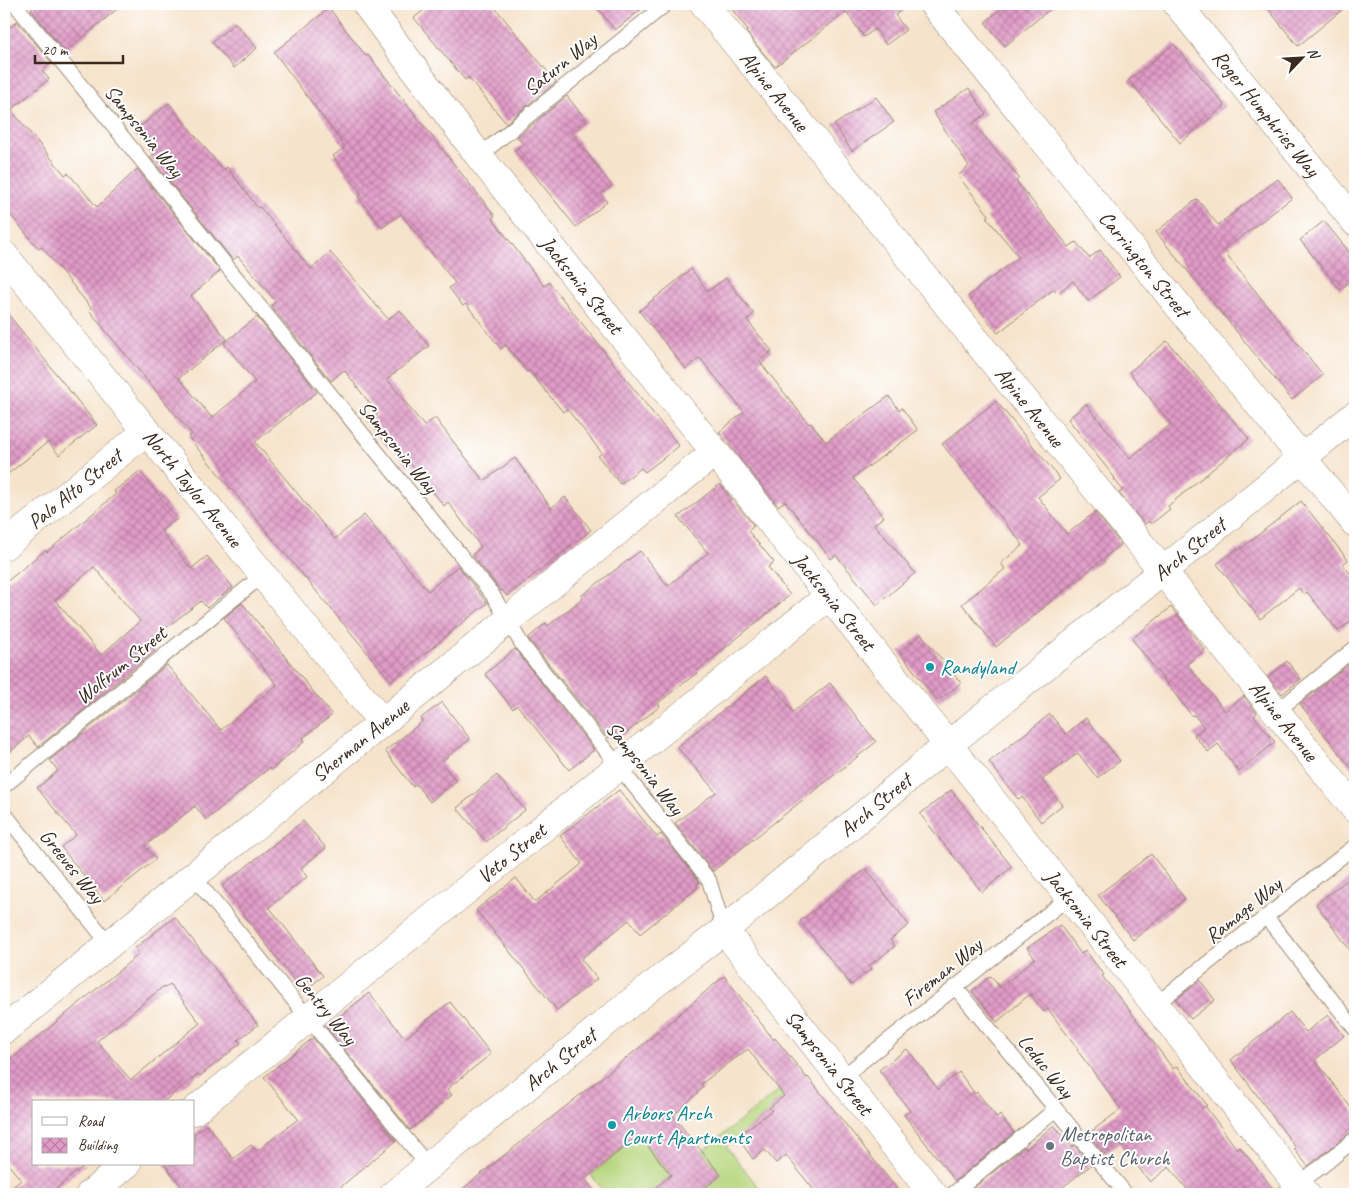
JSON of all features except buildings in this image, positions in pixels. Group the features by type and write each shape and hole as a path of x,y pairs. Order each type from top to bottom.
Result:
{"street":[{"name":"Jacksonia Street","path":"366,4 480,156 1155,1005 1295,1191"},
{"name":"Alpine Avenue","path":"704,4 1355,809"},
{"name":"Carrington Street","path":"933,4 1355,524"},
{"name":"Roger Humphries Way","path":"1177,4 1355,222"},
{"name":"North Taylor Avenue","path":"4,255 13,284 147,431 382,722"},
{"name":"Arch Street","path":"394,1194 625,1007 724,930 948,745 1355,415"},
{"name":"Palo Alto Street","path":"4,546 147,431"},
{"name":"Sherman Avenue","path":"4,1030 715,452"},
{"name":"Veto Street","path":"195,1109 829,596"},
{"name":"Sampsonia Street","path":"724,930 933,1194"},
{"path":"90,1194 125,1166"}],"lane":[{"name":"Sampsonia Way","path":"15,4 486,586 523,646 709,880 724,930"},
{"name":"Saturn Way","path":"480,156 666,4"},
{"name":"Wolfrum Street","path":"4,786 263,575"},
{"path":"1276,712 1355,648"},
{"name":"Greeves Way","path":"4,813 109,944"},
{"name":"Ramage Way","path":"1155,1005 1355,846"},
{"name":"Gentry Way","path":"193,876 428,1166"},
{"name":"Fireman Way","path":"841,1078 1069,897"},
{"path":"1266,917 1355,1029"},
{"name":"Leduc Way","path":"955,987 1126,1194"},
{"path":"952,1194 1056,1109"},
{"path":"1295,1191 1355,1140"}],"green space":[{"path":"802,1072 808,1077 770,1107 772,1110 726,1146 764,1194 701,1194 700,1192 721,1175 702,1151"},
{"path":"639,1135 671,1175 648,1194 606,1194 591,1175"}],"place":[{"name":"Randyland","path":"930,667"},
{"name":"Arbors Arch Court Apartments","path":"612,1125"},
{"name":"Metropolitan Baptist Church","path":"1050,1146"}]}
